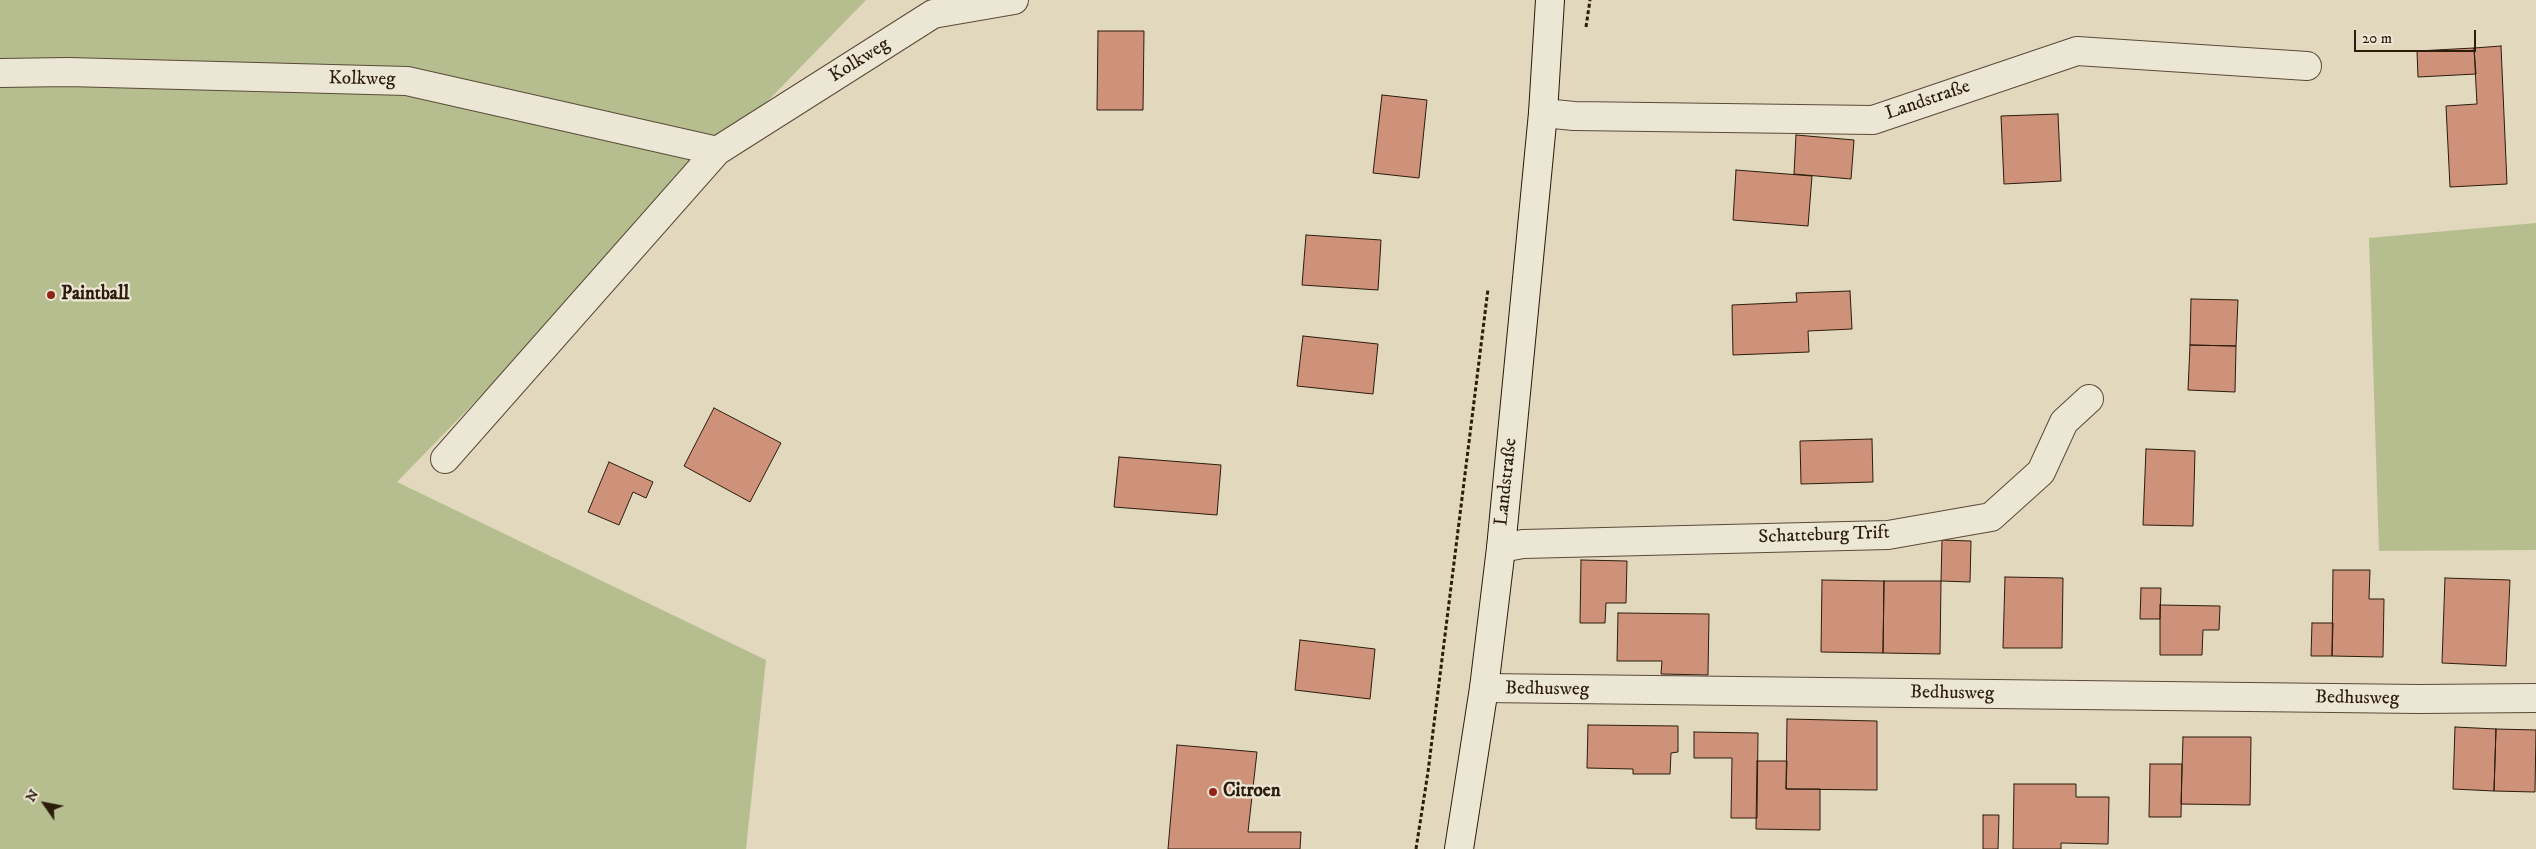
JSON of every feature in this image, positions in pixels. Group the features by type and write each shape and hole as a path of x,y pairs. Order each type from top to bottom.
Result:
{"street":[{"name":"Kolkweg","path":"445,459 717,151 933,14 1014,0"},
{"name":"Landstraße","path":"1459,849 1484,688 1500,548 1543,113 1550,0"},
{"name":"Landstraße","path":"1543,113 1574,116 1873,120 2077,51 2307,66"},
{"name":"Kolkweg","path":"0,73 68,72 407,81 717,151"},
{"name":"Schatteburg Trift","path":"1500,548 1523,544 1888,535 1991,517 2041,472 2064,422 2089,399"},
{"name":"Bedhusweg","path":"1484,688 2419,699 2536,698"}],"path":[{"path":"1416,849 1428,772 1489,279"}],"green space":[{"path":"0,0 866,0 397,482 766,660 746,849 0,849"},
{"path":"2536,223 2536,550 2379,551 2369,238"}],"building":[{"path":"1098,31 1144,31 1143,110 1097,110"},
{"path":"2501,46 2507,184 2450,187 2446,106 2477,104 2474,48"},
{"path":"2474,48 2476,74 2418,77 2417,51"},
{"path":"1382,95 1427,100 1419,178 1373,173"},
{"path":"2058,114 2061,181 2004,184 2001,116"},
{"path":"1796,135 1854,140 1851,179 1794,174"},
{"path":"1736,170 1812,176 1808,226 1733,220"},
{"path":"1306,235 1381,240 1378,290 1302,285"},
{"path":"1850,291 1852,329 1808,331 1809,352 1733,355 1732,305 1797,302 1796,293"},
{"path":"2191,299 2238,300 2236,346 2190,345"},
{"path":"1303,336 1378,344 1373,394 1297,386"},
{"path":"2190,345 2236,346 2235,392 2188,390"},
{"path":"714,408 781,443 750,502 684,466"},
{"path":"1872,439 1873,482 1801,484 1800,441"},
{"path":"2146,449 2195,451 2193,526 2143,525"},
{"path":"1119,457 1221,465 1217,515 1114,507"},
{"path":"609,462 653,482 646,498 633,492 619,525 588,512"},
{"path":"1942,540 1971,541 1970,582 1941,581"},
{"path":"1581,560 1627,561 1626,603 1606,603 1605,623 1580,623"},
{"path":"2333,570 2370,570 2369,599 2384,599 2383,657 2332,656"},
{"path":"2005,577 2063,578 2062,648 2003,648"},
{"path":"2445,578 2510,580 2506,666 2442,663"},
{"path":"1822,580 1884,581 1883,653 1821,652"},
{"path":"1884,581 1941,581 1940,654 1883,653"},
{"path":"2141,588 2161,588 2160,619 2140,619"},
{"path":"2160,605 2220,606 2219,630 2203,630 2202,655 2160,655"},
{"path":"1618,613 1709,614 1708,675 1661,674 1662,661 1617,661"},
{"path":"2312,623 2333,623 2332,656 2311,656"},
{"path":"1300,640 1375,649 1370,699 1295,690"},
{"path":"1787,719 1877,721 1877,790 1786,789"},
{"path":"1588,725 1678,726 1678,752 1671,753 1670,774 1633,774 1633,769 1587,768"},
{"path":"2455,727 2496,729 2494,791 2453,789"},
{"path":"2496,729 2536,730 2535,792 2494,791"},
{"path":"1694,732 1758,733 1757,818 1731,818 1732,758 1694,758"},
{"path":"2183,737 2251,737 2250,805 2181,804"},
{"name":"Citroen","path":"1177,745 1257,752 1248,832 1301,832 1300,849 1168,849"},
{"path":"1757,761 1787,761 1786,789 1820,789 1820,830 1756,829"},
{"path":"2150,764 2182,764 2181,817 2149,817"},
{"path":"2014,784 2076,784 2076,797 2109,797 2108,844 2061,843 2061,849 2013,849"},
{"path":"1983,815 1999,815 1998,849 1983,849"}],"place":[{"name":"Paintball","path":"51,295"},
{"name":"Citroen","path":"1213,792"}]}
